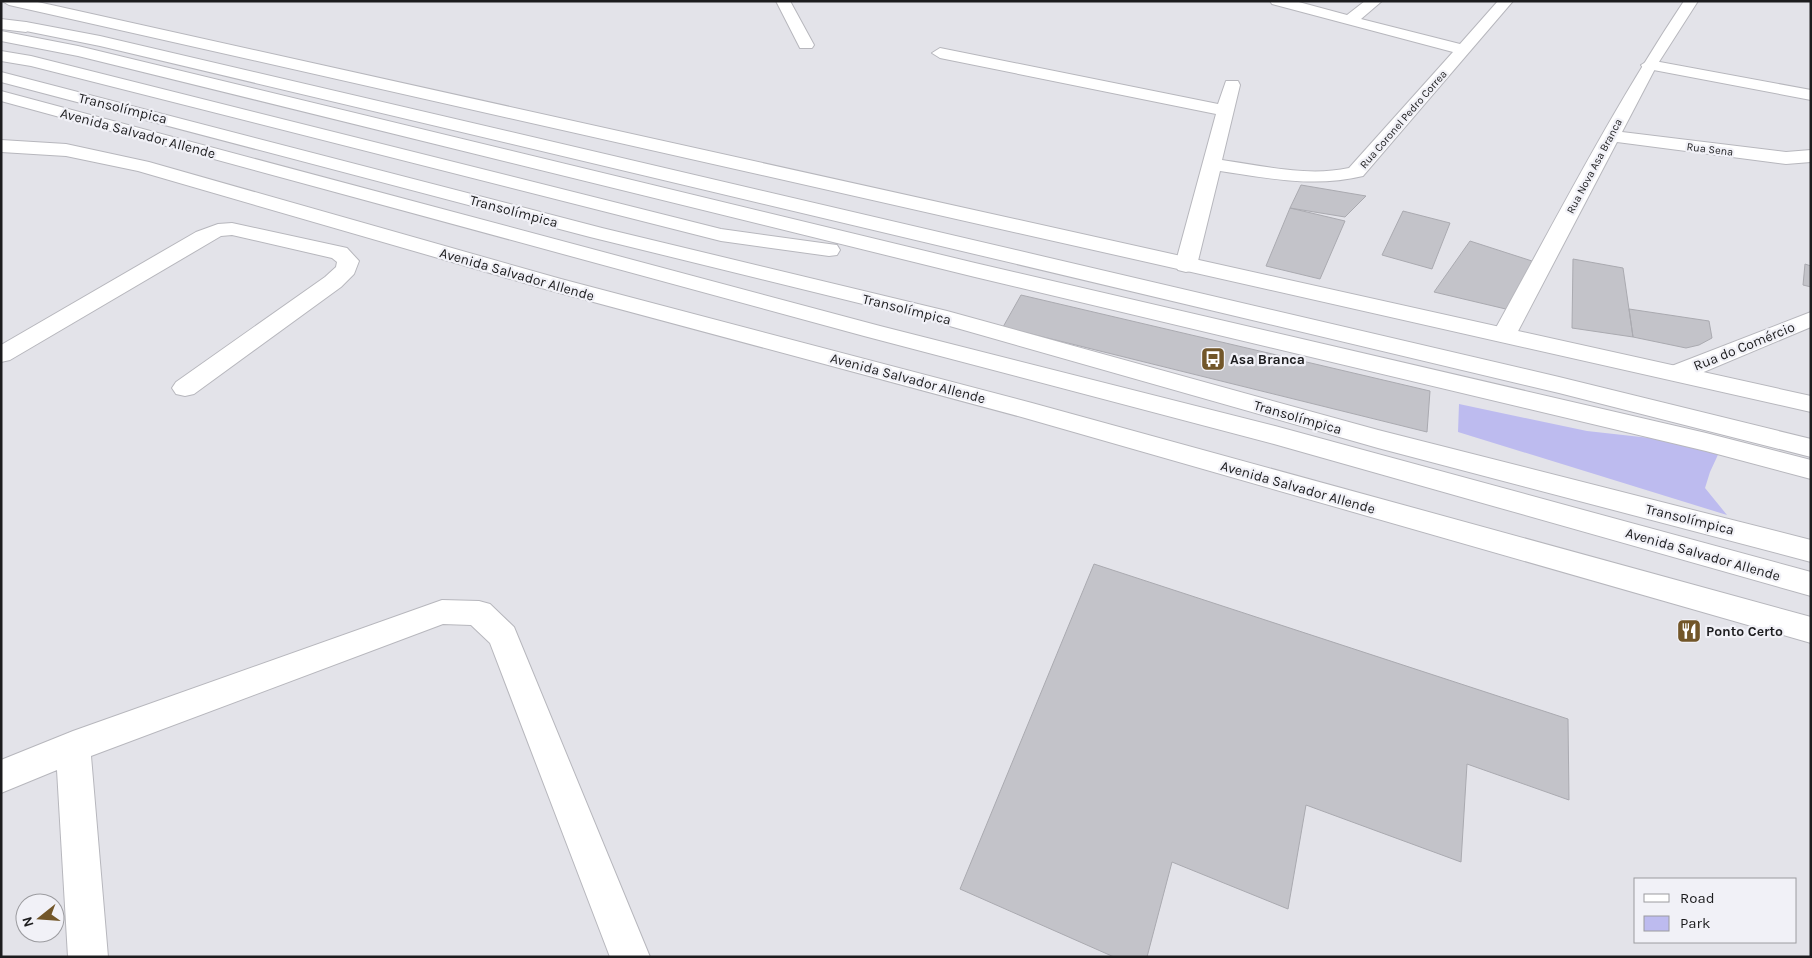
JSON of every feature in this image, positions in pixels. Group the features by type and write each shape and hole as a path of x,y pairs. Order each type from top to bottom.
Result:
{"main road":[{"path":"9,1 1811,404"},
{"path":"783,1 806,45"},
{"path":"1278,1 1463,50"},
{"path":"1350,20 1375,1"},
{"name":"Rua Coronel Pedro Correa","path":"1212,164 1317,177 1340,177 1356,172 1506,1"},
{"name":"Rua Nova Asa Branca","path":"1504,335 1609,136 1649,65 1691,1"},
{"path":"1,24 100,41 1559,384 1811,448"},
{"path":"1,36 88,53 975,270 1706,442 1811,470"},
{"path":"940,53 1225,111"},
{"path":"1,56 41,64 721,235 939,316"},
{"path":"1649,65 1811,96"},
{"name":"Transolímpica","path":"1,77 214,131 597,233 939,316 1378,439 1811,551"},
{"path":"1186,265 1232,85"},
{"name":"Avenida Salvador Allende","path":"1,96 872,331 1275,435 1811,584"},
{"name":"Rua Sena","path":"1609,136 1786,158 1805,158 1811,156"},
{"name":"Avenida Salvador Allende","path":"1,146 66,150 142,166 552,284 1032,411 1811,630"},
{"path":"1,355 203,236 218,230 232,229 339,253 348,261 346,269 333,282 185,388"},
{"path":"721,235 975,270"},
{"name":"Rua do Comércio","path":"1678,373 1811,319"},
{"path":"1,777 73,747 442,612 479,612 503,636 630,957"},
{"path":"73,747 88,957"}],"green space":[{"path":"1459,404 1587,431 1722,446 1705,488 1727,515 1458,432"}],"building":[{"path":"1301,185 1366,196 1345,217 1290,208"},
{"path":"1290,208 1345,221 1320,279 1266,266"},
{"path":"1403,211 1450,223 1432,269 1382,255"},
{"path":"1470,241 1532,261 1510,310 1434,292"},
{"path":"1573,259 1623,268 1633,337 1572,328"},
{"path":"1805,264 1811,266 1811,287 1803,285"},
{"name":"Asa Branca","path":"1021,295 1430,391 1427,432 1003,327"},
{"path":"1629,309 1709,321 1712,338 1699,345 1686,348 1633,337"},
{"path":"1094,564 1568,719 1569,800 1467,764 1461,862 1306,805 1288,909 1172,862 1147,957 1114,957 960,889"}],"place":[{"name":"Asa Branca","path":"1213,359"},
{"name":"Ponto Certo","path":"1689,631"}]}
